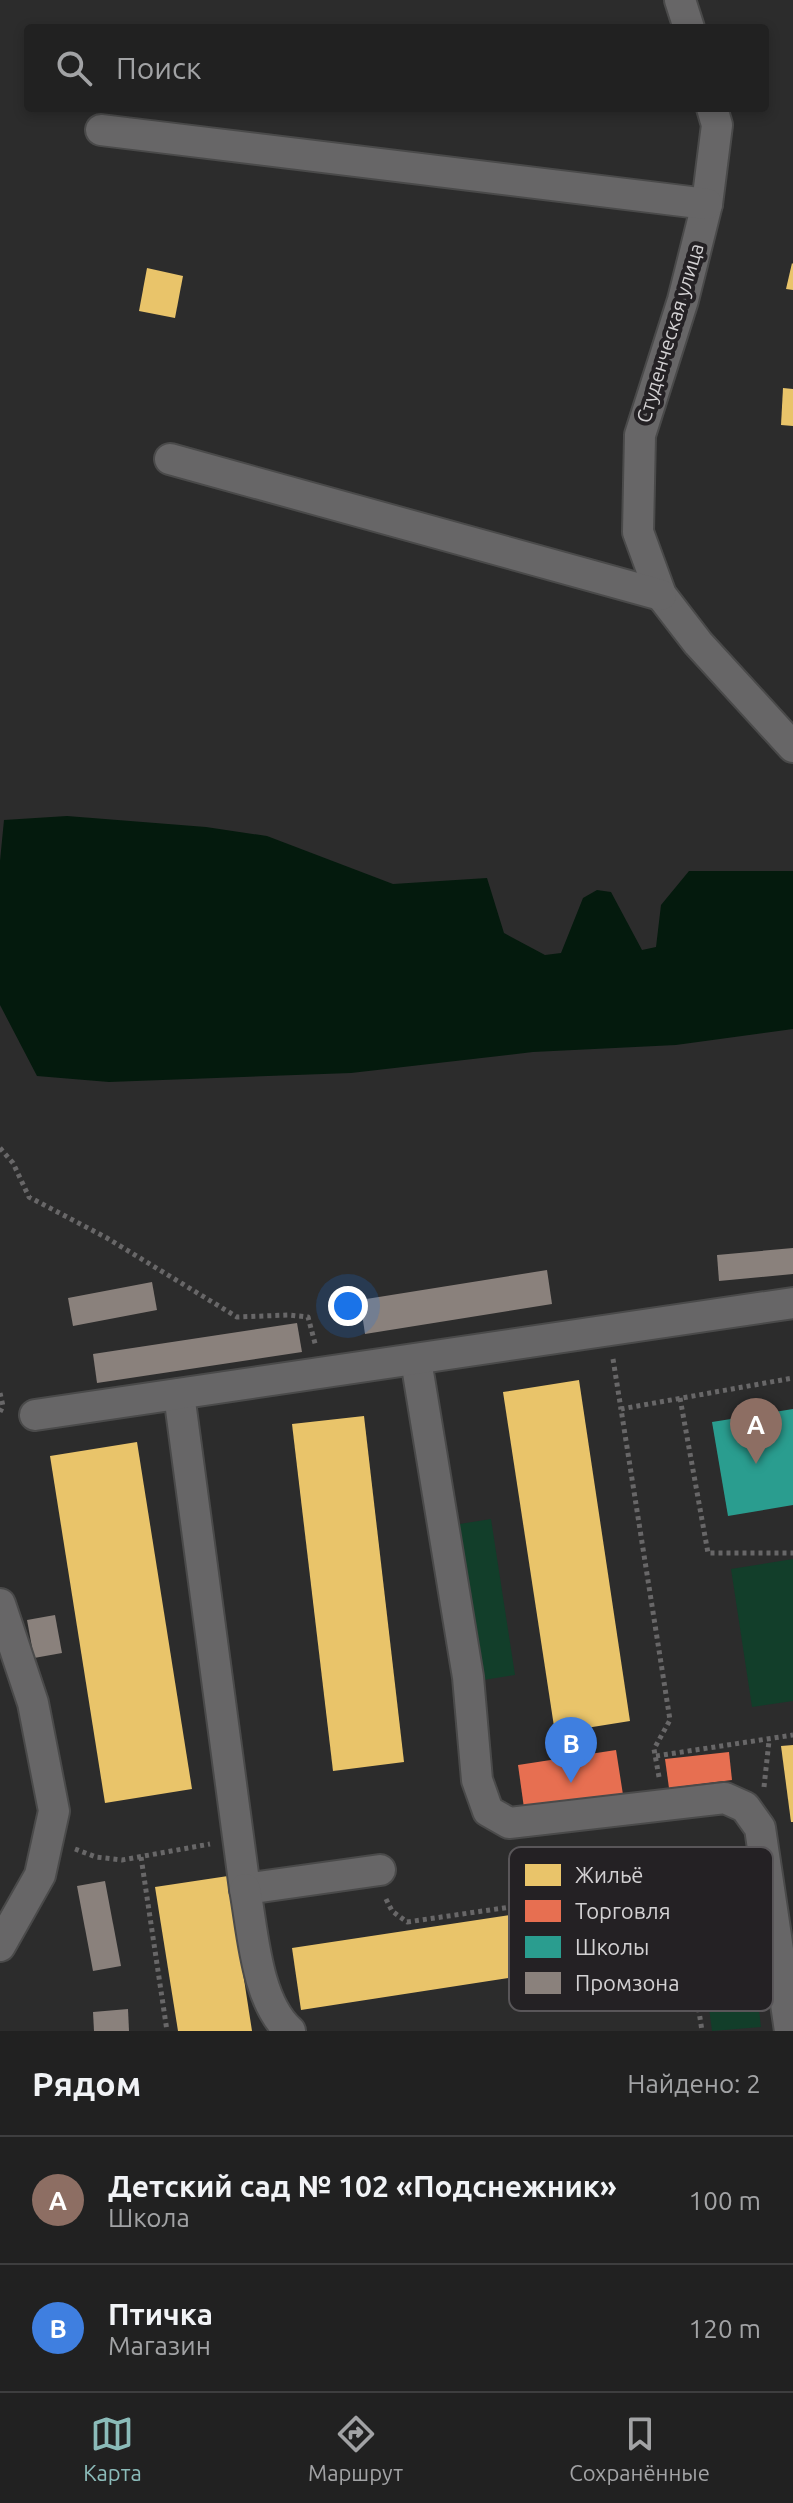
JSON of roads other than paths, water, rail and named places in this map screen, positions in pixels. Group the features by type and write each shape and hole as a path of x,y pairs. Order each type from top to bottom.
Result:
{"street":[{"path":"680,0 688,24"},
{"name":"Студенческая улица","path":"713,112 717,125 707,204 683,300 640,435 638,532 661,595 698,643 793,747"},
{"path":"101,130 707,204"},
{"path":"170,459 661,595"},
{"path":"35,1415 793,1303"},
{"path":"416,1360 468,1677 477,1780 488,1811 509,1823 725,1798 745,1807 760,1828 763,1847"},
{"path":"179,1394 245,1889 260,1974 278,2020 290,2031"},
{"path":"0,1604 7,1648 33,1703 54,1811 40,1875 0,1946"},
{"path":"245,1889 380,1870"},
{"path":"773,1915 790,2031"}],"place":[{"name":"Детский сад № 102 «Подснежник»","path":"756,1464"},
{"name":"Птичка","path":"571,1783"}]}
